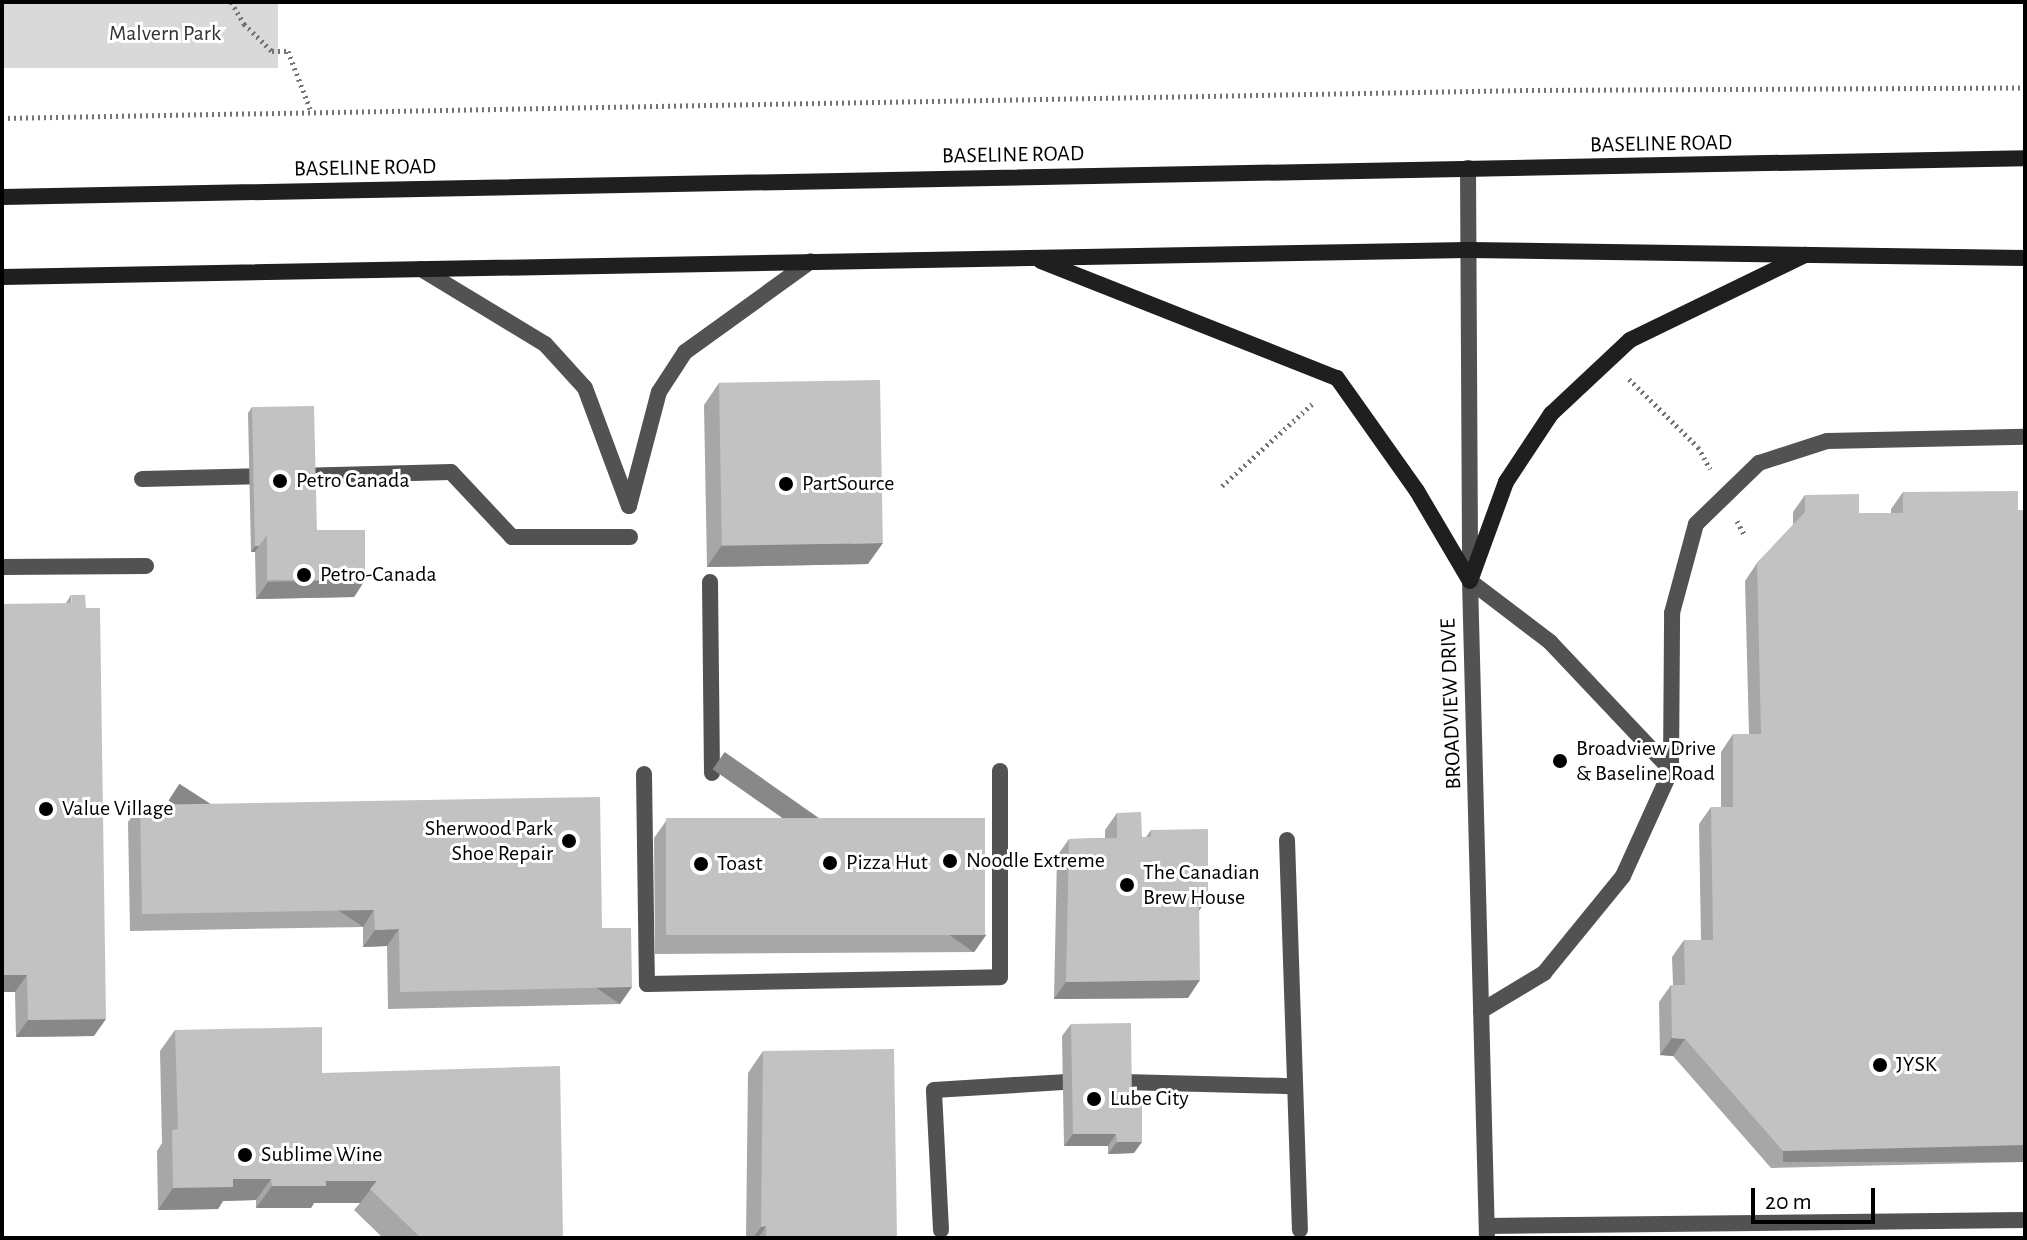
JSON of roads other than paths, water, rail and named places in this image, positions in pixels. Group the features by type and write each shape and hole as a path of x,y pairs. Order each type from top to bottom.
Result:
{"main road":[{"name":"BASELINE ROAD","path":"2,197 2025,158"},
{"path":"2,277 1468,250 1811,252 2024,258"},
{"path":"1470,581 1506,482 1551,414 1630,340 1811,252"},
{"path":"1032,257 1337,378 1417,491 1470,581"}],"street":[{"name":"BROADVIEW DRIVE","path":"1468,168 1470,581 1487,1232"},
{"path":"421,269 545,344 585,388 629,506 659,392 685,352 811,261"},
{"path":"1481,1011 1544,973 1623,876 1671,770 1672,613 1696,524 1759,463 1827,441 2025,437"},
{"path":"142,479 451,472 512,537 630,537"},
{"path":"2,567 146,566"},
{"path":"1470,581 1550,642 1671,770"},
{"path":"710,582 712,773"},
{"path":"644,774 647,984 1000,977 1000,771"},
{"path":"1287,840 1292,1086 1300,1230"},
{"path":"941,1230 934,1090 1063,1082"},
{"path":"1123,1082 1292,1086"},
{"path":"1487,1232 2025,1220"}],"place":[{"name":"Petro Canada","path":"280,481"},
{"name":"PartSource","path":"786,484"},
{"name":"Petro-Canada","path":"304,575"},
{"name":"Broadview Drive & Baseline Road","path":"1560,761"},
{"name":"Value Village","path":"46,809"},
{"name":"Sherwood Park Shoe Repair","path":"569,841"},
{"name":"Noodle Extreme","path":"950,861"},
{"name":"Pizza Hut","path":"830,863"},
{"name":"Toast","path":"701,864"},
{"name":"The Canadian Brew House","path":"1127,885"},
{"name":"JYSK","path":"1880,1065"},
{"name":"Lube City","path":"1094,1099"},
{"name":"Sublime Wine","path":"245,1155"}],"park label":[{"name":"Malvern Park","path":"165,34"}]}
